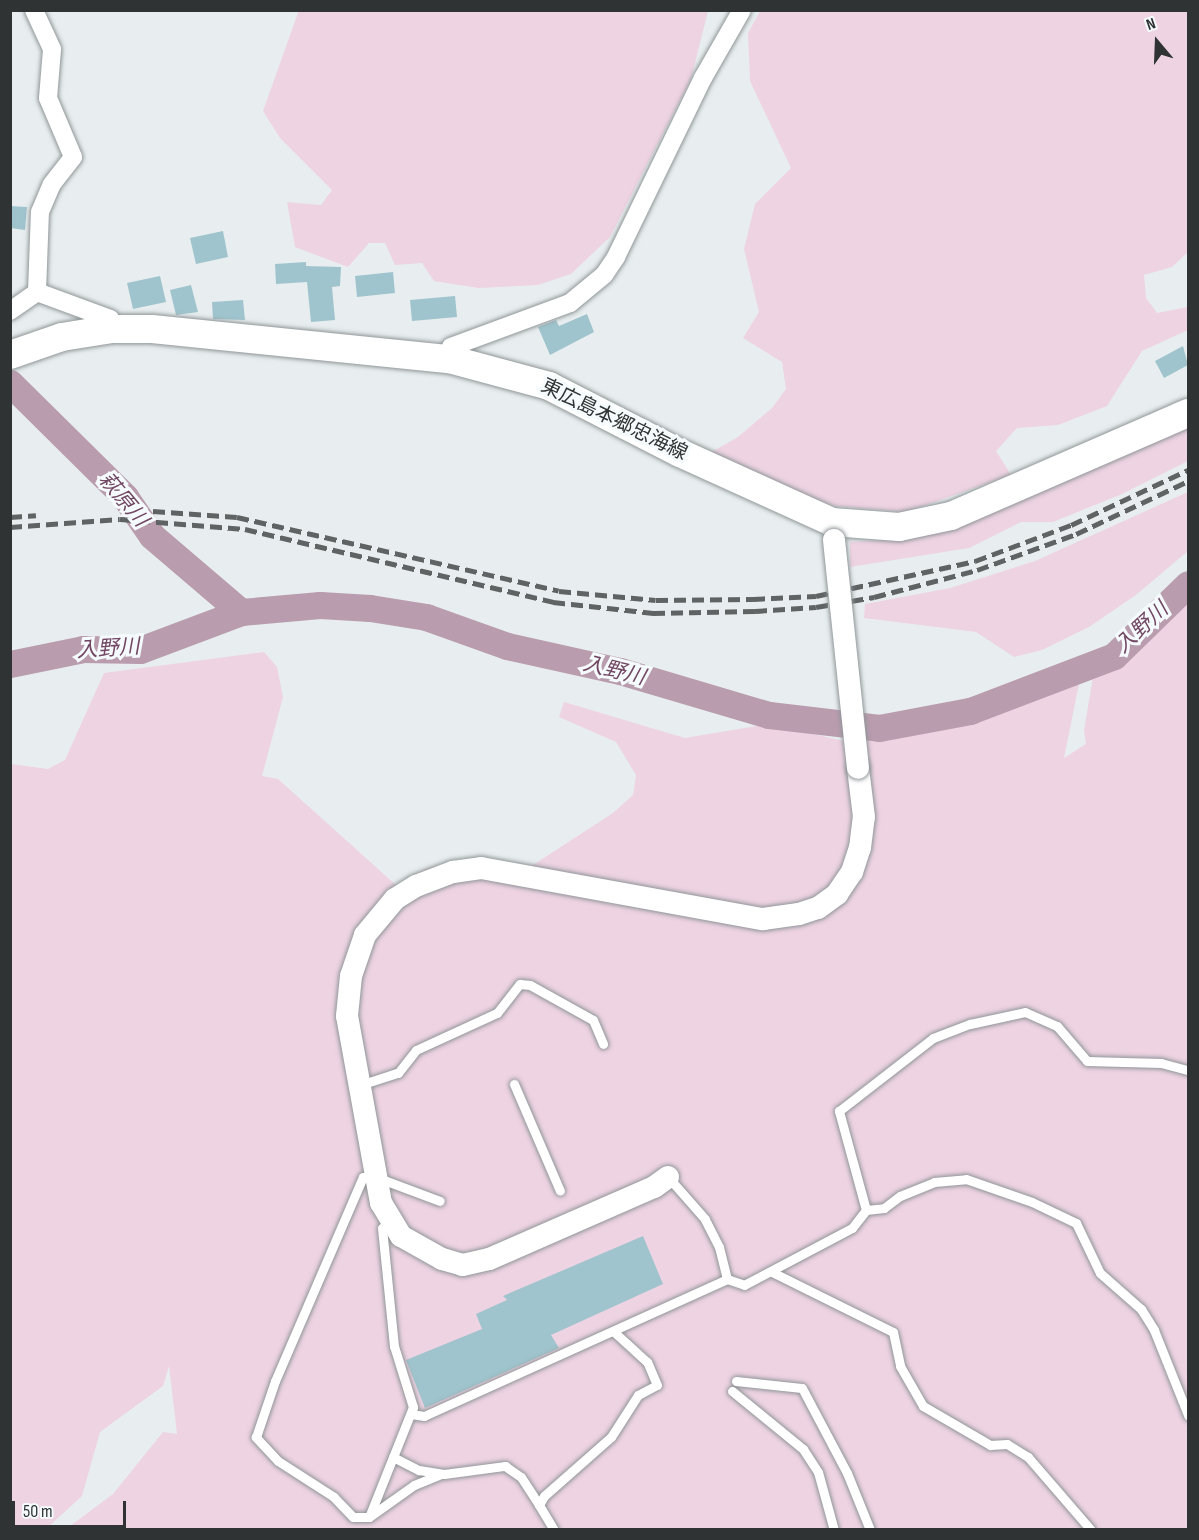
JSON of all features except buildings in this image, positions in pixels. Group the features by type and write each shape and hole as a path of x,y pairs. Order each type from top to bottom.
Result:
{"main road":[{"name":"東広島本郷忠海線","path":"10,355 62,337 112,329 152,328 449,359 549,386 833,531 899,526 951,516 1188,413"}],"street":[{"path":"10,311 37,292 40,275 37,253 40,212 52,184 73,158 48,98 52,50 34,10"},
{"path":"449,359 452,346 570,303 604,275 616,258 703,78 742,10"},
{"path":"37,292 110,319 112,329"},
{"path":"668,1177 654,1187 489,1259 463,1265 417,1248 390,1222 381,1203 347,1016 351,976 364,935 395,899 434,878 481,868 763,919 800,915 818,908 837,894 852,872 860,848 864,817 833,531"}],"lane":[{"path":"358,1086 398,1073 416,1050 496,1013 520,984 530,985 594,1020 603,1044"},
{"path":"866,1210 839,1111 933,1038 970,1024 1025,1012 1058,1026 1087,1060 1161,1063 1188,1070"},
{"path":"514,1084 560,1191"},
{"path":"440,1201 376,1177 363,1177 275,1381 256,1437 278,1461 334,1497 353,1518 369,1517 414,1485 444,1474 505,1466 521,1477 554,1530"},
{"path":"668,1177 705,1219 719,1247 727,1279"},
{"path":"411,1414 424,1416 727,1279 744,1285 852,1228 866,1210 884,1208 900,1196 934,1182 966,1179 1032,1202 1076,1223 1100,1273 1141,1309 1154,1330 1188,1415"},
{"path":"369,1517 413,1407 394,1346 382,1228 390,1222"},
{"path":"772,1272 893,1332 900,1366 923,1406 990,1445 1007,1444 1028,1457 1090,1530"},
{"path":"539,1505 544,1496 611,1437 638,1395 657,1385 647,1362 613,1331"},
{"path":"834,1530 818,1472 802,1449 734,1386 802,1388 847,1473 870,1530"},
{"path":"393,1457 419,1470 444,1474"}],"shaded area":[{"path":"299,10 708,11 691,79 610,237 571,274 538,285 478,288 434,281 422,263 395,265 385,243 369,243 348,267 295,247 287,202 321,205 332,190 280,138 263,111"},
{"path":"760,11 1188,11 1188,252 1172,267 1144,275 1146,298 1157,313 1188,307 1188,330 1142,351 1107,406 1058,425 1017,428 996,451 1011,475 906,512 835,506 792,493 710,453 738,437 772,408 786,389 782,362 743,338 759,312 744,249 755,204 791,168 750,81 748,33"},
{"path":"1188,423 1188,461 1122,494 1053,522 1021,522 969,548 850,567 850,542 904,539"},
{"path":"1188,492 1188,551 1136,595 1089,627 1042,650 1014,657 976,632 864,618 865,604 950,588 1035,561"},
{"path":"1188,590 1188,1529 66,1529 113,1494 163,1432 177,1434 169,1366 163,1386 100,1432 82,1496 46,1529 11,1530 11,764 48,769 65,760 104,673 264,652 277,667 283,697 262,776 278,779 397,886 425,869 464,859 530,867 613,813 633,795 636,775 616,742 559,717 564,702 685,738 769,724 844,741 856,835 851,858 871,854 866,734 944,728 1080,679 1064,758 1086,744 1084,730 1093,677 1141,650 1145,631 1167,605"}],"waterway":[{"name":"萩原川","path":"10,383 125,497 152,536 241,612"},
{"name":"入野川","path":"10,664 83,649 140,650 241,612 320,605 370,608 426,617 507,646 620,671 769,715 879,728 970,711 1114,656 1188,584"}],"railway":[{"path":"153,511 237,517 559,591 656,600 753,599 816,596 975,561 1071,525 1188,470"},
{"path":"10,527 120,519 245,529 553,602 653,613 755,611 816,607 874,597 977,570 1076,534 1188,481"},
{"path":"10,517 36,515"}]}
